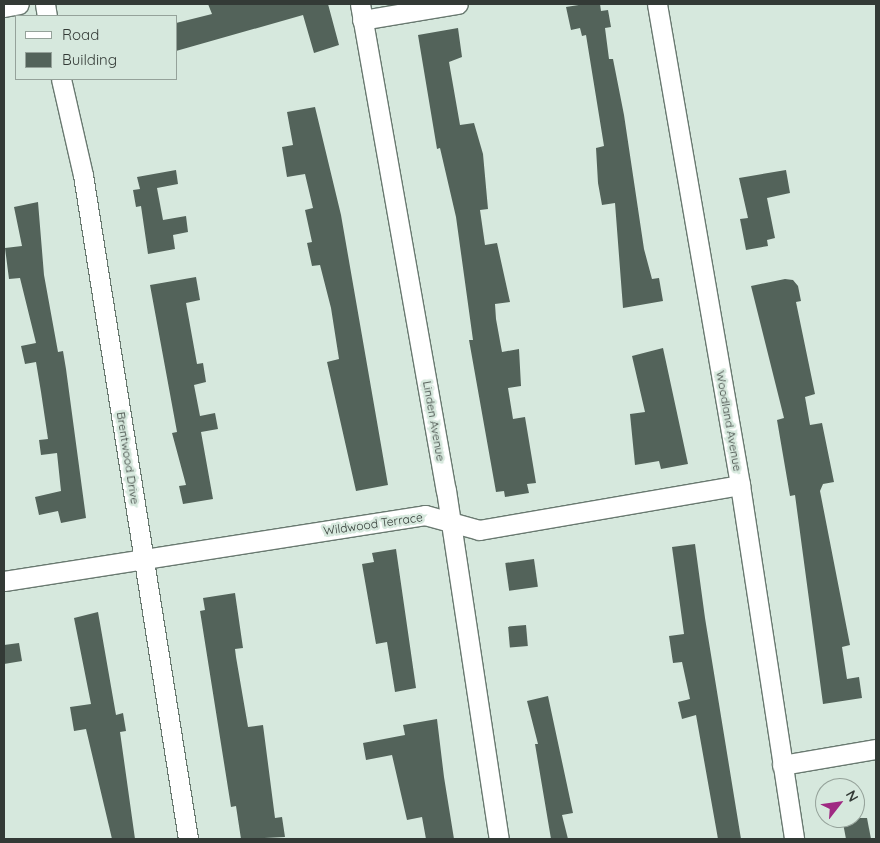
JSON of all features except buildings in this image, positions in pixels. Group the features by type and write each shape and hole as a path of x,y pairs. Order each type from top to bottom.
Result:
{"street":[{"path":"4,7 19,4"},
{"path":"361,12 458,4"},
{"name":"Woodland Avenue","path":"657,4 740,485 794,839"},
{"name":"Linden Avenue","path":"361,12 451,523 499,839"},
{"name":"Brentwood Drive","path":"61,80 83,175 188,839"},
{"name":"Wildwood Terrace","path":"4,581 425,515 480,530 740,485"},
{"path":"782,765 876,749"}]}
